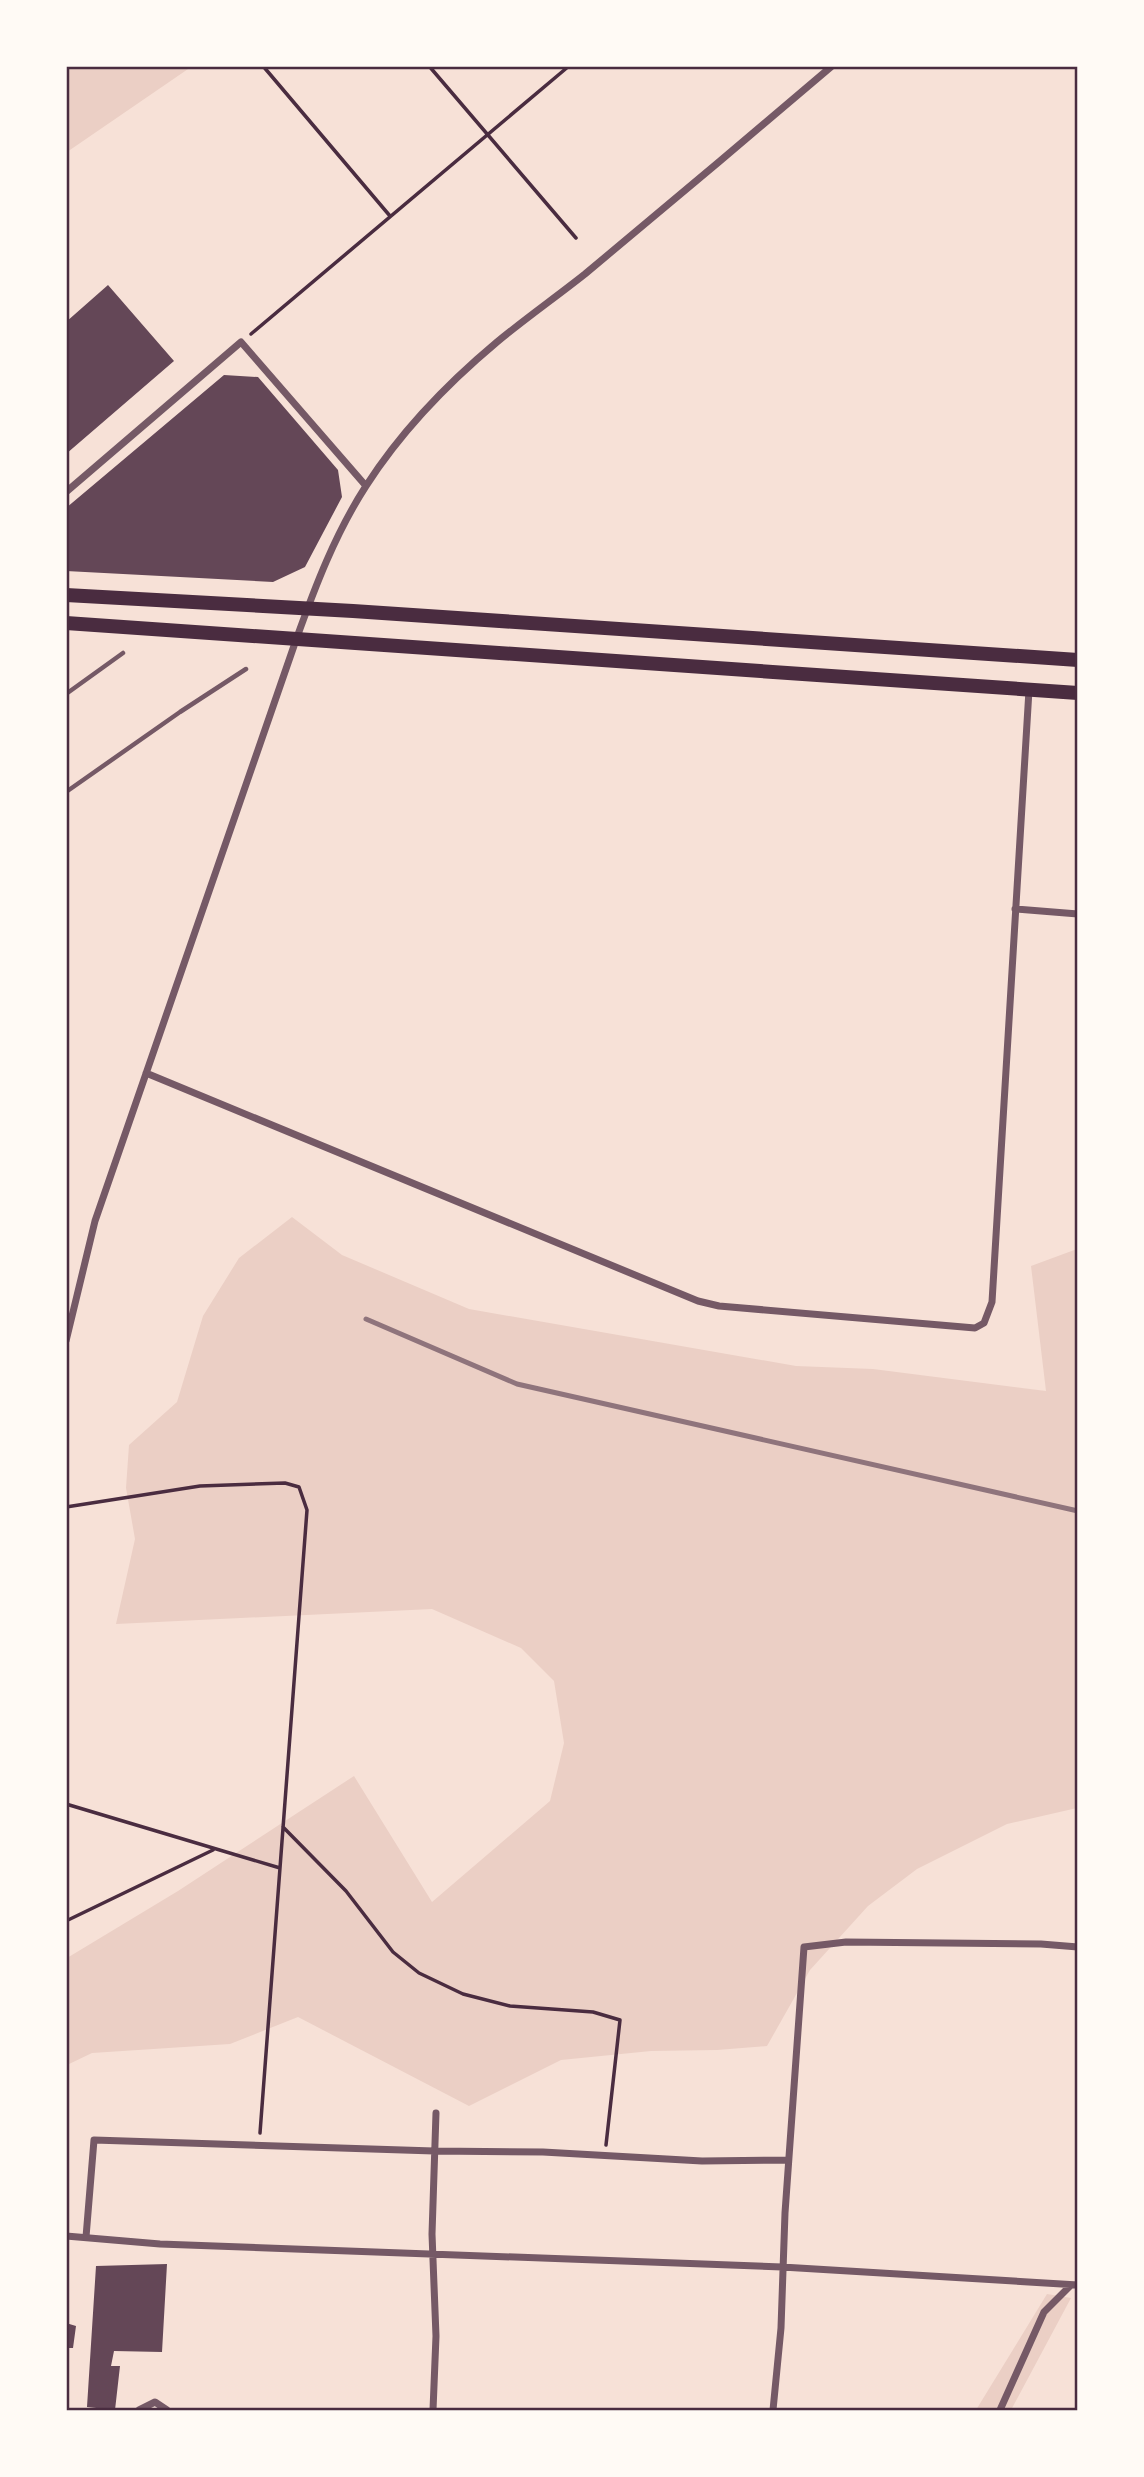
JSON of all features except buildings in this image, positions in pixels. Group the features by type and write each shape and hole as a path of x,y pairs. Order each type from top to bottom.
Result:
{"highway":[{"path":"66,595 1077,660"},
{"path":"66,623 1077,693"}],"street":[{"path":"66,1340 95,1221 296,640 338,537 366,486 414,424 496,342 565,290 832,66"},
{"path":"66,492 241,342 366,486"},
{"path":"146,1073 698,1301 719,1306 975,1328 984,1323 992,1302 1029,690"},
{"path":"1015,909 1077,914"},
{"path":"773,2410 781,2328 788,2160 804,1947 873,1942 1041,1944 1077,1947"},
{"path":"433,2410 436,2336 432,2255 436,2113"},
{"path":"86,2238 94,2140 543,2152 702,2161 788,2160"},
{"path":"66,2236 160,2244 782,2267 1074,2285"},
{"path":"1000,2410 1044,2312 1074,2285"},
{"path":"139,2410 155,2402 167,2410"}],"lane":[{"path":"66,694 123,653"},
{"path":"66,792 246,669"}],"path":[{"path":"263,66 390,216"},
{"path":"429,66 576,238"},
{"path":"241,342 569,66"},
{"path":"66,1507 200,1486 285,1483 299,1487 307,1510 259,2146"},
{"path":"66,1804 280,1868"},
{"path":"283,1827 346,1891 393,1952 419,1973 463,1994 510,2006 593,2012 620,2020 605,2156"},
{"path":"66,1921 215,1849"}],"shaded area":[{"path":"67,66 191,66 191,67 67,152"},
{"path":"292,1217 342,1255 469,1309 796,1366 873,1369 1046,1391 1031,1266 1077,1249 1077,1808 1007,1824 917,1869 868,1906 810,1970 767,2046 651,2051 561,2060 469,2106 298,2017 230,2044 92,2053 67,2065 67,1958 178,1891 354,1776 432,1902 550,1801 564,1743 554,1681 521,1648 432,1609 116,1624 135,1539 126,1488 129,1445 177,1402 203,1316 239,1258"},
{"path":"1047,2294 1071,2298 1011,2410 976,2410"}],"railway":[{"path":"366,1319 517,1384 1078,1511"}]}
